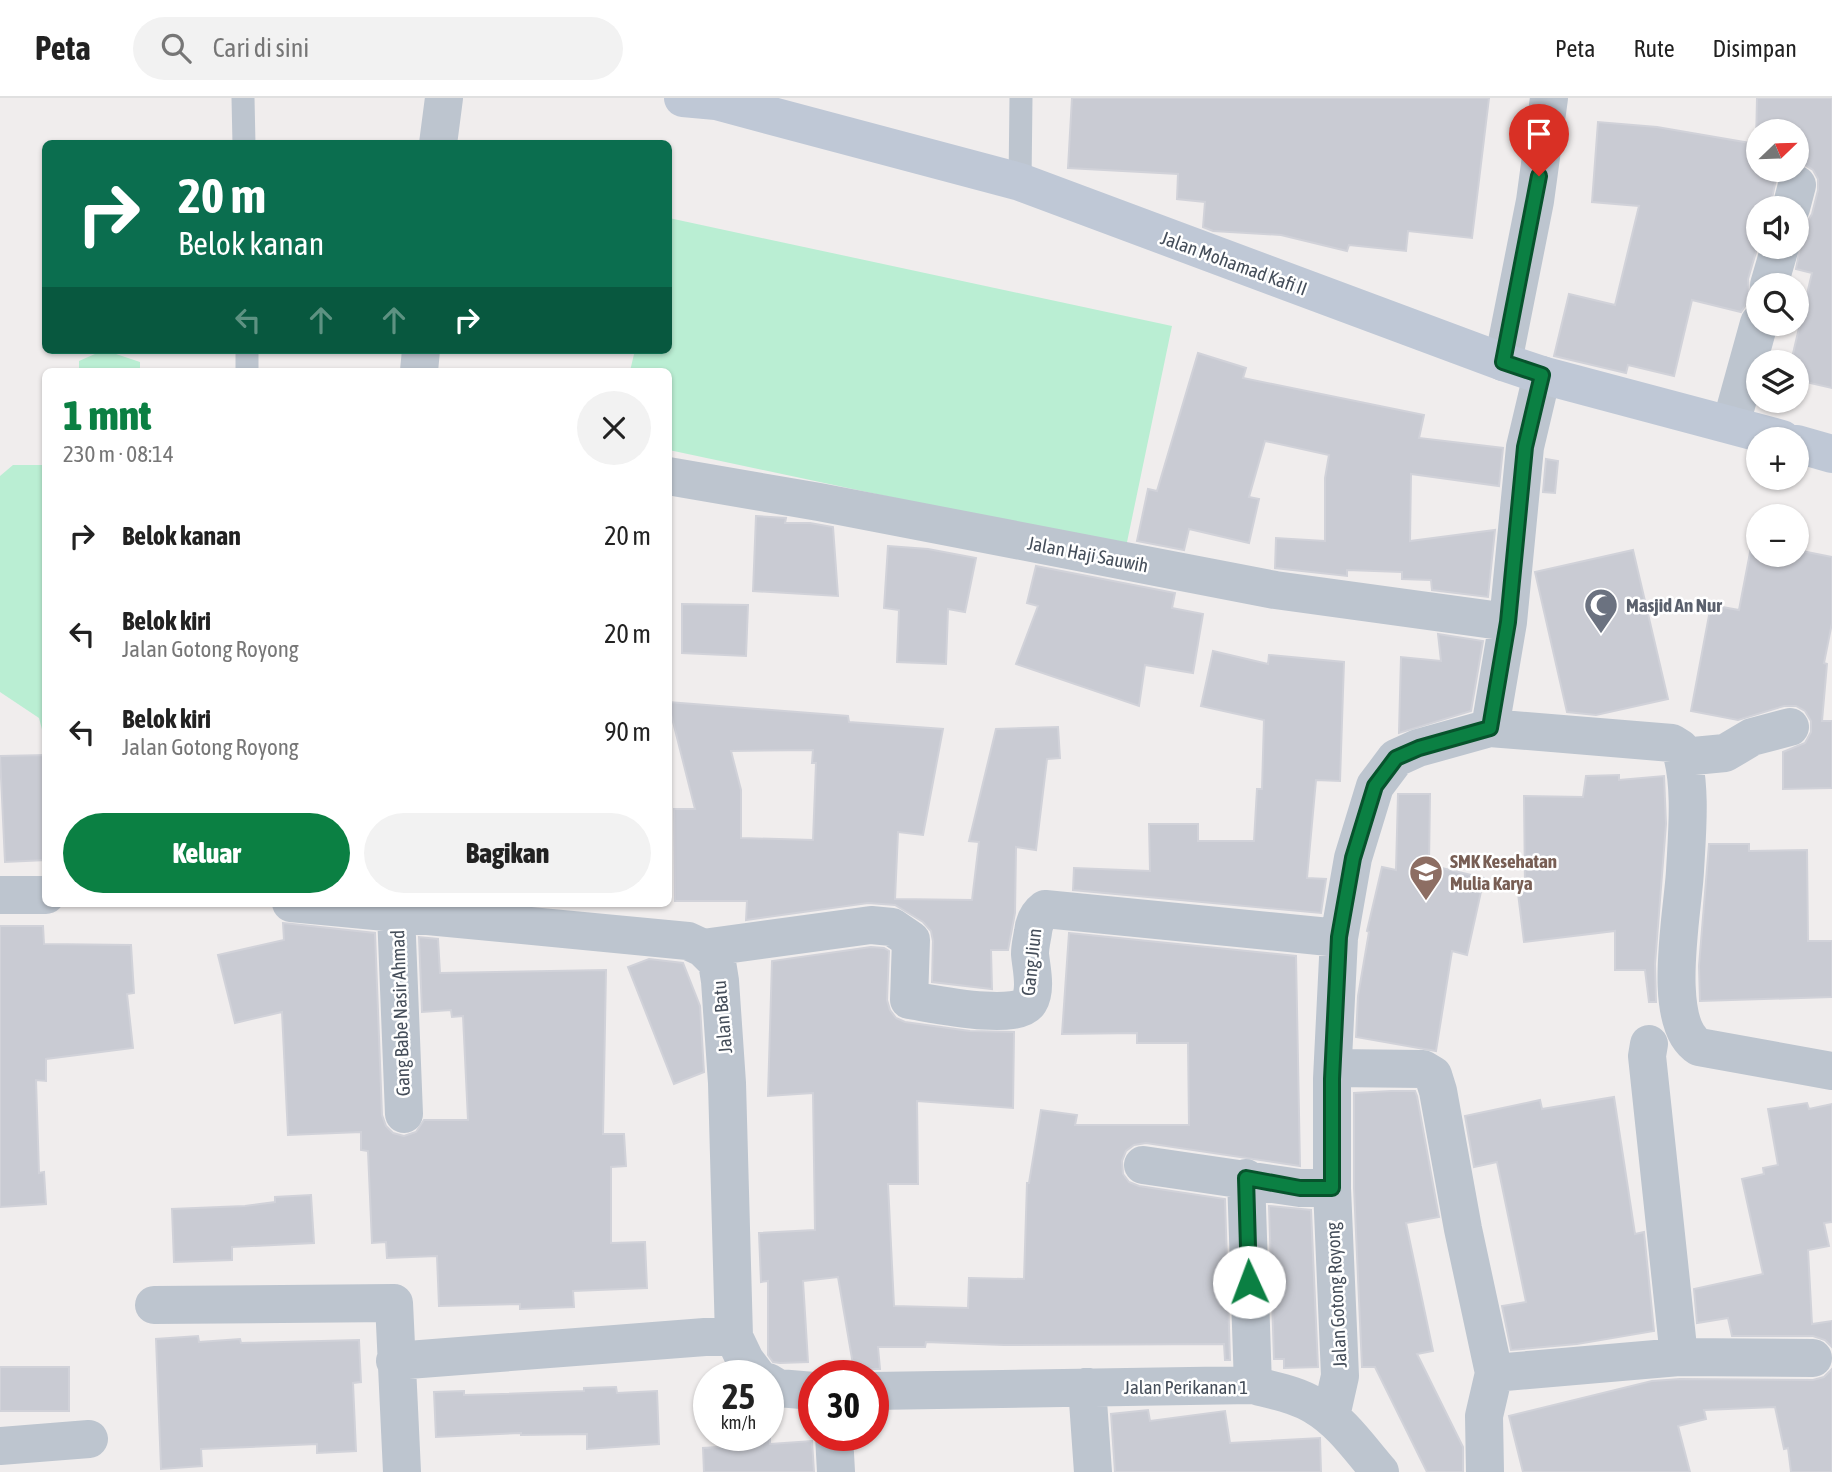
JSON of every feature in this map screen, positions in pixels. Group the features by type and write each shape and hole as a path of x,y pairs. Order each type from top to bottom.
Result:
{"main road":[{"name":"Jalan Mohamad Kafi II","path":"684,98 716,101 1020,182 1503,362 1539,388 1746,428"},
{"path":"1809,447 1832,454"}],"street":[{"path":"1503,362 1535,201 1549,98"},
{"path":"1731,424 1755,336"},
{"path":"1539,388 1525,447 1508,622 1490,728 1672,743 1680,748 1687,780 1685,872 1676,989 1687,1038 1699,1047 1832,1071"},
{"name":"Jalan Haji Sauwih","path":"672,477 819,502 1275,590 1508,622"},
{"path":"1683,757 1725,753 1752,737 1790,727"},
{"name":"Jalan Gotong Royong","path":"1331,1416 1340,1377 1332,1188 1333,1068 1339,937 1353,858 1375,786 1396,758 1419,748 1490,728"},
{"path":"0,895 42,895"},
{"path":"332,907 688,941 703,948"},
{"name":"Gang Jiun","path":"703,948 871,925 892,927 911,940 909,1000 980,1010 1015,1009 1024,1007 1029,1002 1032,987 1032,937 1039,913 1045,909 1339,937"},
{"name":"Gang Babe Nasir Ahmad","path":"396,913 404,1114"},
{"name":"Jalan Batu","path":"703,948 717,962 720,981 727,1083 734,1337 745,1360"},
{"path":"1649,1044 1647,1056 1679,1357"},
{"path":"1333,1068 1423,1069 1433,1075 1494,1373 1484,1416 1485,1472"},
{"path":"1143,1165 1300,1188 1332,1188"},
{"path":"1246,1178 1253,1385"},
{"path":"154,1305 394,1303 402,1472"},
{"path":"395,1361 734,1337"},
{"path":"1494,1373 1679,1357 1813,1358"},
{"name":"Jalan Perikanan 1","path":"1087,1387 1253,1385 1291,1395 1331,1416 1380,1472"},
{"path":"889,1391 1087,1387 1093,1472"},
{"path":"0,1446 89,1439"},
{"path":"834,1451 835,1472"}],"lane":[{"path":"243,98 244,134"},
{"path":"1020,182 1021,98"}],"green space":[{"path":"672,219 1172,326 1126,547 672,451 672,368 631,368 634,354 672,354"},
{"path":"95,354 116,354 140,362 140,368 79,368 79,361"},
{"path":"13,465 42,465 42,730 39,718 0,692 0,476"}],"building":[{"path":"1072,98 1489,98 1472,238 1408,231 1406,251 1349,245 1347,251 1281,235 1213,231 1203,227 1205,202 1177,199 1178,174 1068,168"},
{"path":"1757,98 1832,98 1832,388 1809,383 1809,350 1794,350 1797,336 1809,336 1809,286 1812,273 1796,269 1798,259 1809,259 1809,219 1818,190 1818,179 1810,168 1810,119 1757,119"},
{"path":"1598,122 1657,127 1746,142 1746,182 1775,182 1772,196 1746,196 1746,259 1754,259 1750,273 1746,273 1745,306 1741,312 1692,300 1674,376 1628,365 1626,373 1554,356 1569,294 1615,305 1639,206 1592,202"},
{"path":"1198,353 1246,368 1243,378 1424,415 1419,438 1503,448 1499,486 1411,474 1410,541 1495,530 1488,597 1432,590 1431,580 1402,579 1402,572 1347,570 1347,576 1275,568 1276,538 1325,541 1325,478 1329,455 1265,441 1249,497 1259,499 1249,543 1189,529 1184,550 1137,541 1148,489 1157,491"},
{"path":"1546,459 1558,461 1555,493 1543,492"},
{"path":"756,516 786,518 785,523 833,527 838,596 753,591"},
{"path":"888,546 928,549 976,558 965,612 948,609 946,664 897,662 899,610 884,608"},
{"name":"Masjid An Nur","path":"1633,550 1668,699 1596,715 1567,712 1535,572"},
{"path":"1809,552 1832,557 1832,623 1824,663 1827,664 1822,721 1832,721 1832,788 1783,789 1783,752 1805,743 1811,732 1811,721 1805,711 1796,706 1784,706 1738,720 1691,711 1711,605 1739,610 1747,567 1809,567"},
{"path":"1036,566 1175,593 1172,608 1203,614 1193,673 1145,665 1139,706 1016,664 1038,606 1027,603"},
{"path":"682,604 748,605 746,656 682,653"},
{"path":"1438,634 1483,641 1471,711 1399,733 1401,657 1441,661"},
{"path":"1213,651 1268,664 1269,655 1344,662 1340,781 1316,780 1307,878 1326,879 1321,913 1073,890 1074,868 1150,871 1149,824 1198,824 1198,841 1254,841 1257,789 1262,789 1264,720 1201,706"},
{"path":"672,702 848,716 849,722 943,729 923,835 898,832 895,899 972,900 979,842 969,841 996,729 1058,727 1060,758 1047,759 1036,850 1016,847 1015,913 1008,950 991,950 992,989 932,982 931,931 923,922 895,905 868,903 746,920 747,901 675,901 674,809 695,809 672,718","holes":["813,750 812,763 816,763 813,840 741,838 741,790 731,751"]},
{"path":"42,755 42,860 5,862 0,756"},
{"path":"1619,775 1619,780 1664,776 1666,824 1655,964 1656,1002 1649,1002 1645,970 1615,970 1615,931 1524,942 1517,885 1525,887 1524,796 1583,797 1586,776"},
{"path":"1398,794 1430,794 1429,865 1484,878 1467,955 1452,951 1436,1051 1356,1037 1358,996 1369,932 1367,931 1382,867 1396,870"},
{"path":"1709,844 1749,844 1749,851 1807,850 1808,941 1832,941 1832,997 1700,1001 1699,966"},
{"path":"283,923 375,933 382,1115 386,1126 393,1133 404,1136 416,1132 424,1120 468,1120 463,1016 452,1017 451,1010 422,1012 419,937 438,939 440,973 606,970 603,1134 624,1134 626,1166 611,1167 611,1243 645,1242 647,1288 573,1291 574,1307 520,1309 520,1304 439,1306 437,1256 387,1258 386,1242 372,1243 368,1151 361,1150 361,1132 288,1135 282,1012 235,1023 218,955 284,940"},
{"path":"0,926 43,926 44,944 131,945 134,993 127,994 133,1048 46,1059 46,1081 36,1080 39,1173 44,1172 46,1204 0,1207"},
{"path":"1069,933 1296,956 1300,1166 1146,1143 1134,1145 1126,1151 1122,1161 1123,1174 1129,1182 1139,1186 1225,1199 1230,1360 1225,1360 1224,1344 1004,1345 926,1342 925,1347 878,1347 879,1360 852,1360 838,1277 803,1281 808,1360 784,1363 784,1360 772,1360 768,1355 768,1281 761,1282 759,1233 815,1230 813,1093 768,1096 772,961 871,947 884,948 889,951 887,1000 896,1018 905,1022 970,1031 1014,1032 1013,1108 917,1101 918,1184 888,1184 894,1306 968,1308 969,1278 1024,1279 1027,1183 1041,1110 1077,1115 1075,1125 1189,1125 1188,1043 1137,1043 1137,1033 1062,1034"},
{"path":"649,959 683,963 700,1006 704,1072 674,1084 628,967"},
{"path":"1415,1091 1417,1096 1439,1217 1406,1223 1433,1351 1417,1354 1463,1447 1463,1472 1427,1472 1375,1367 1362,1367 1354,1188 1354,1093"},
{"path":"1614,1097 1635,1234 1644,1232 1654,1331 1577,1344 1511,1350 1502,1306 1526,1302 1497,1162 1474,1167 1465,1116 1540,1100 1542,1109"},
{"path":"1807,1103 1809,1109 1832,1104 1832,1222 1824,1223 1829,1246 1808,1250 1812,1324 1832,1321 1832,1347 1825,1340 1813,1336 1732,1336 1728,1318 1697,1323 1694,1289 1763,1274 1742,1179 1764,1174 1763,1168 1778,1165 1768,1109"},
{"path":"311,1195 314,1243 232,1247 232,1260 174,1262 172,1209 245,1206 275,1202 275,1197"},
{"path":"1269,1206 1311,1210 1318,1367 1284,1368 1284,1359 1274,1359"},
{"path":"198,1336 199,1342 240,1339 241,1343 359,1340 361,1382 353,1383 356,1451 317,1453 317,1444 201,1449 202,1466 161,1469 156,1339"},
{"path":"0,1367 69,1367 69,1411 0,1411"},
{"path":"1832,1369 1832,1472 1791,1472 1788,1448 1784,1449 1775,1407 1704,1410 1706,1419 1678,1426 1690,1472 1523,1472 1509,1416 1652,1381 1813,1380 1824,1377"},
{"path":"616,1387 617,1393 657,1391 659,1444 587,1449 587,1434 521,1433 436,1437 434,1392 464,1391 464,1395 502,1394"},
{"path":"1148,1410 1150,1421 1225,1411 1230,1443 1320,1438 1321,1472 1115,1472 1111,1414"},
{"path":"798,1442 798,1451 813,1451 814,1472 704,1472 703,1451 784,1451 784,1443"}],"place":[{"name":"Masjid An Nur","path":"1601,635"},
{"name":"SMK Kesehatan Mulia Karya","path":"1426,902"}],"route":[{"path":"1249,1282 1246,1178 1300,1188 1332,1188 1332,1079 1339,937 1353,858 1375,786 1396,758 1419,748 1490,728 1508,622 1525,447 1542,375 1503,362 1539,176"}]}
